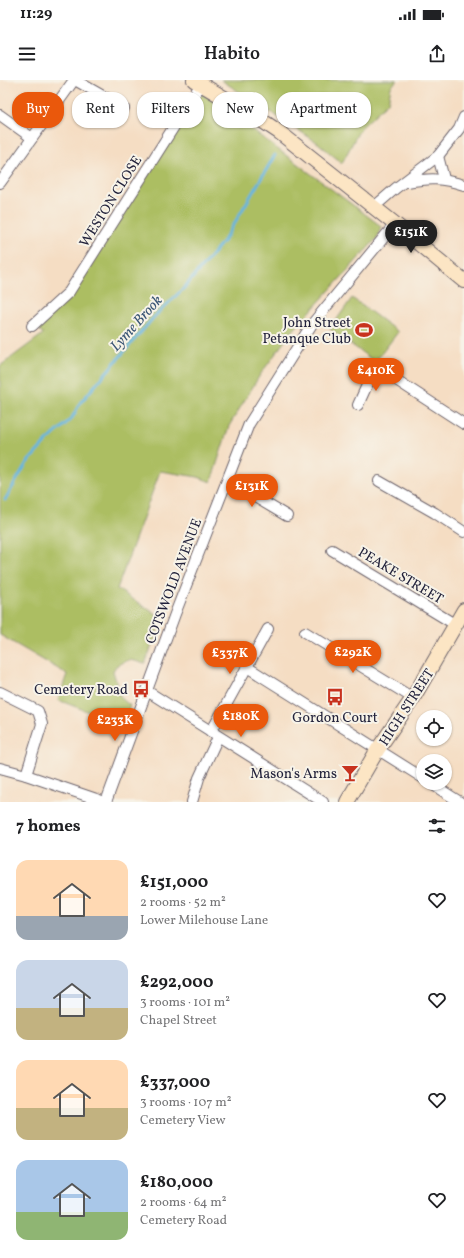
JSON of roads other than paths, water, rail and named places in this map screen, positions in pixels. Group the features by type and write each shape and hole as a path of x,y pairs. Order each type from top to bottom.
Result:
{"main road":[{"path":"197,82 279,132 464,281"},
{"name":"HIGH STREET","path":"347,802 378,749 413,698 464,610"}],"street":[{"path":"0,183 74,80 95,92"},
{"name":"WESTON CLOSE","path":"32,326 69,292 197,82"},
{"path":"0,115 32,138"},
{"path":"374,207 438,156 458,129 464,117"},
{"path":"438,156 444,179"},
{"path":"404,182 425,179 444,179 464,184"},
{"name":"COTSWOLD AVENUE","path":"106,802 175,614 249,424 312,324 395,224"},
{"path":"358,405 368,383 381,370 464,424"},
{"path":"228,481 287,516"},
{"path":"379,481 435,513 464,532"},
{"name":"PEAKE STREET","path":"332,550 456,625"},
{"path":"192,802 214,734 247,667 268,629"},
{"path":"305,632 413,698"},
{"path":"247,667 416,773"},
{"path":"147,691 324,802"},
{"path":"0,692 38,711 42,724 26,775"},
{"path":"0,768 26,775 106,802"},
{"path":"441,790 458,801"}],"waterway":[{"name":"Lyme Brook","path":"5,500 26,464 47,441 72,418 80,403 154,317 185,287 225,239 275,155"}],"place":[{"name":"John Street Petanque Club","path":"364,330"},
{"name":"Cemetery Road","path":"141,689"},
{"name":"Gordon Court","path":"335,697"},
{"name":"Mason's Arms","path":"350,773"}]}
